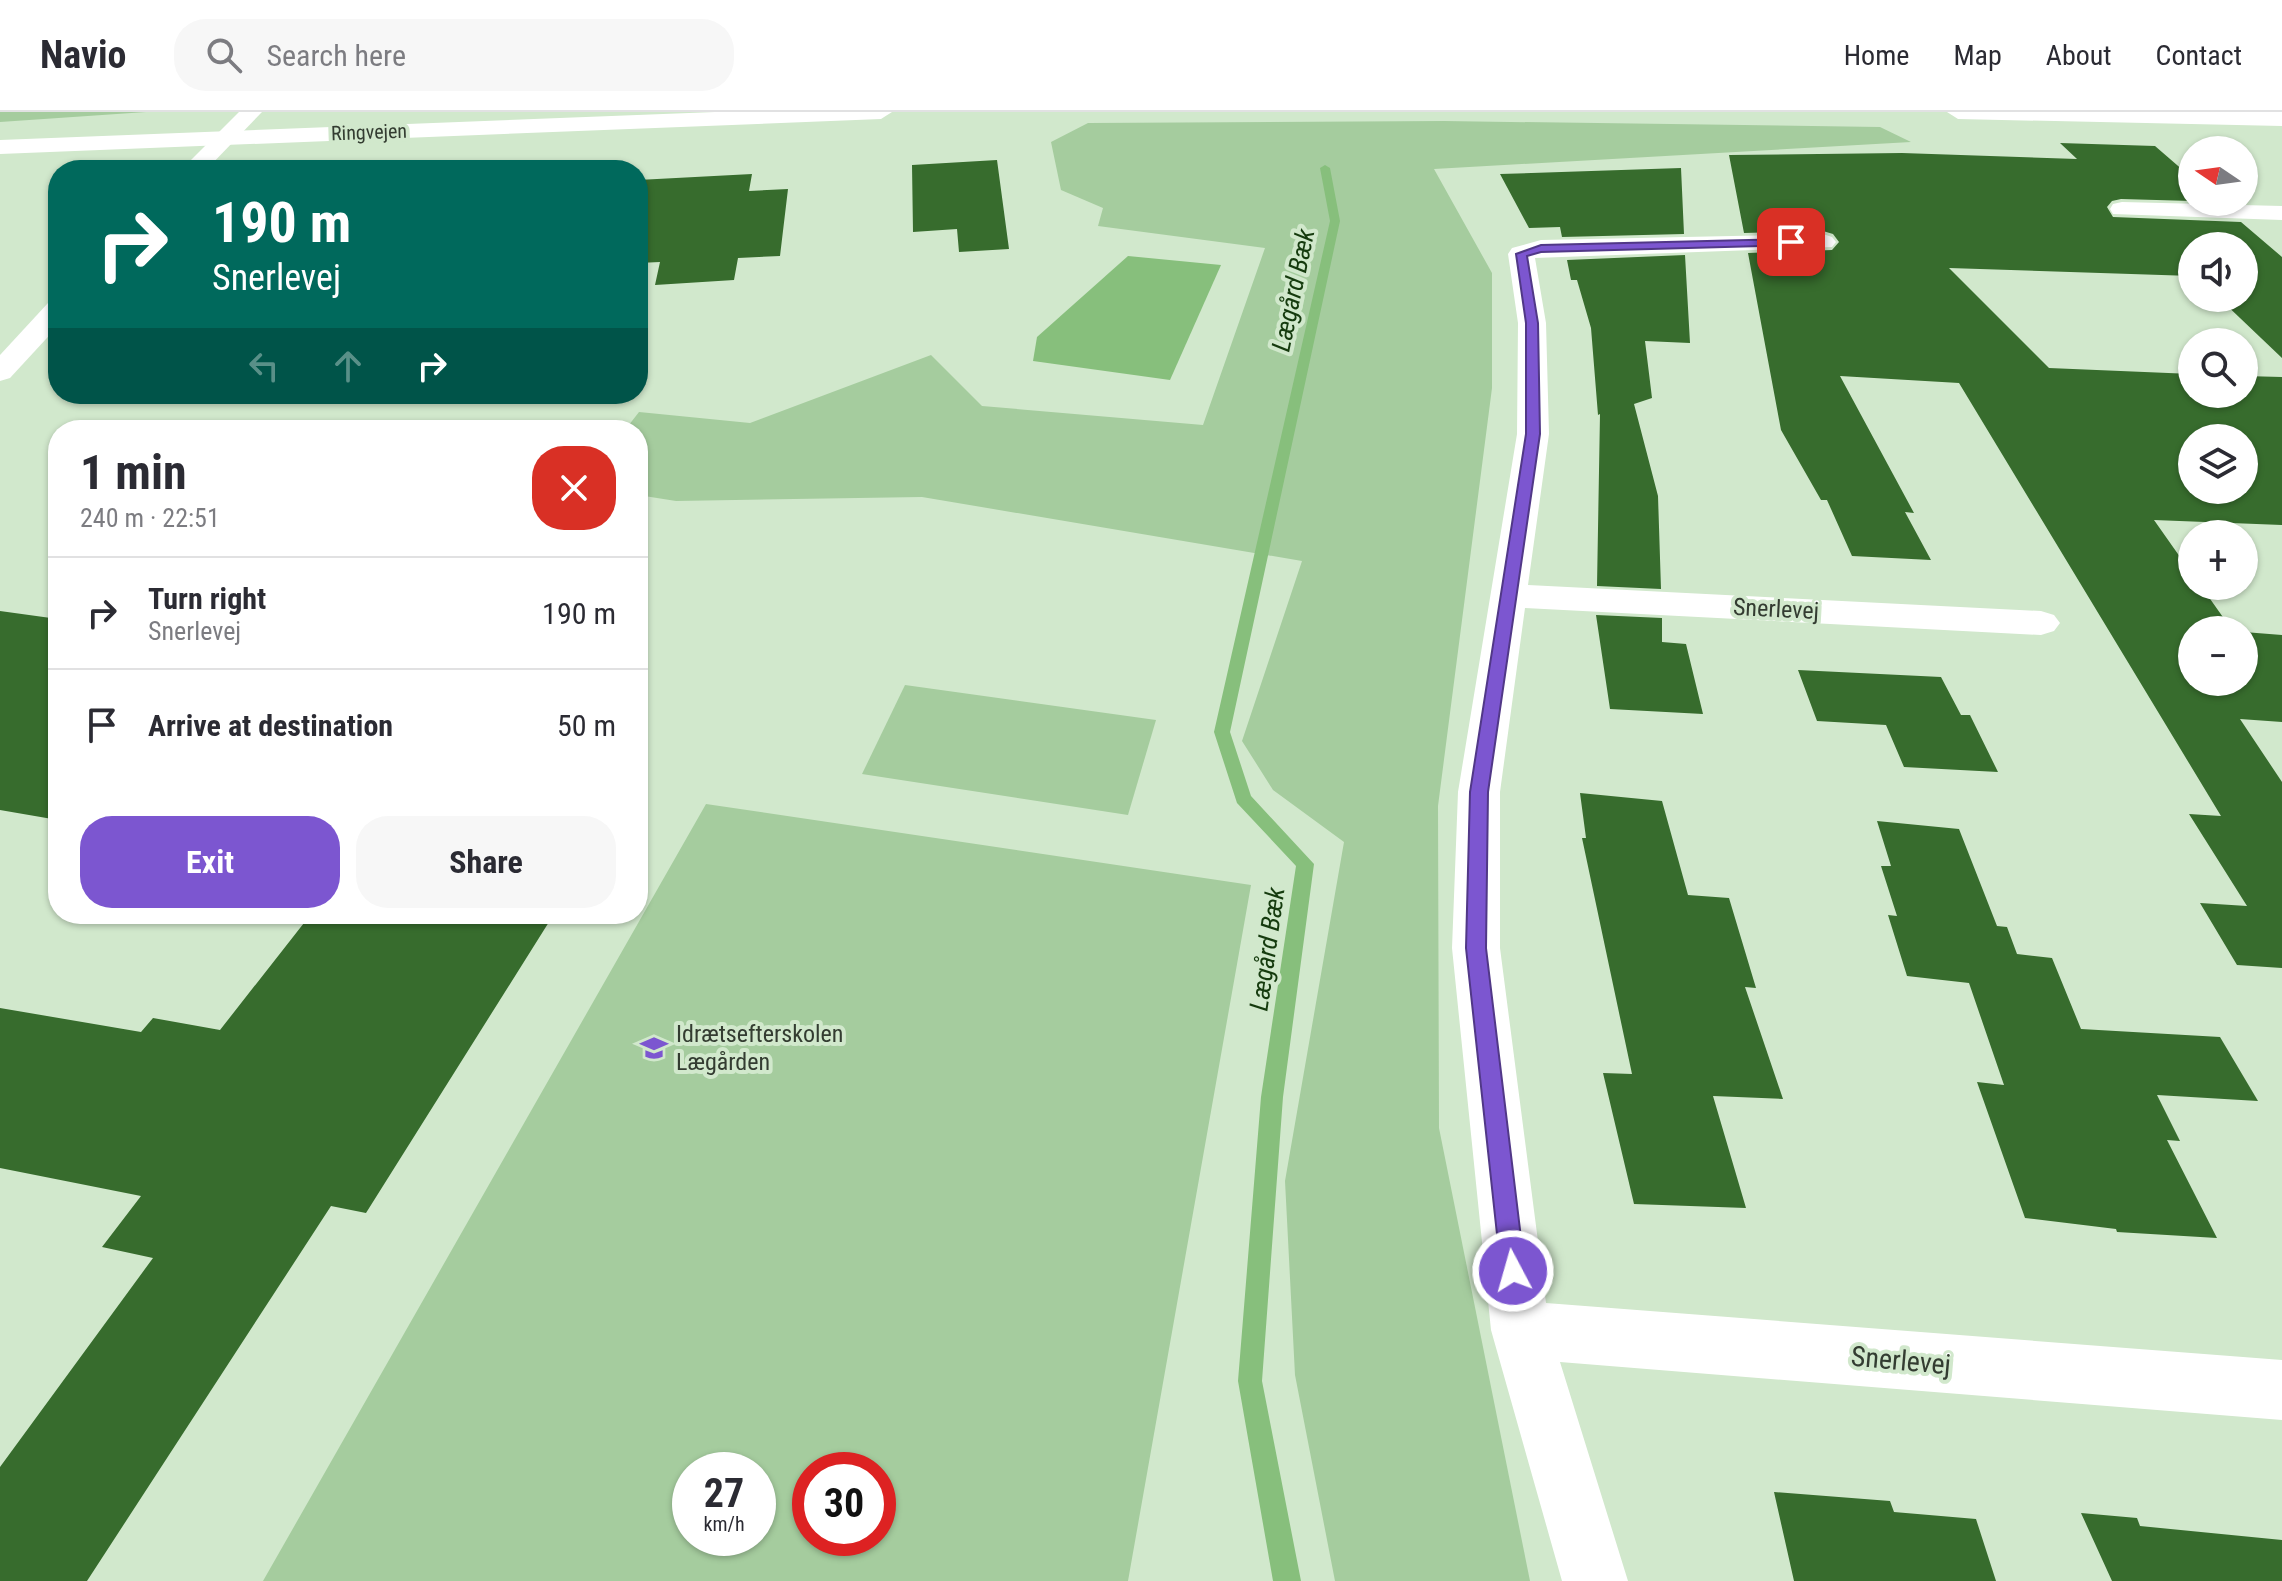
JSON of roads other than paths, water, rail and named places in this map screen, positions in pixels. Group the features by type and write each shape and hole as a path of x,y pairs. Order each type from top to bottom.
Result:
{"street":[{"path":"203,160 251,112"},
{"name":"Ringvejen","path":"0,147 881,112"},
{"path":"1958,112 2282,119"},
{"path":"2122,209 2282,213"},
{"path":"1595,1581 1520,1330 1476,948 1479,792 1511,596 1533,434 1532,323 1521,254 1541,248 1823,242"},
{"path":"0,372 48,320"},
{"name":"Snerlevej","path":"1511,596 2041,623"},
{"name":"Snerlevej","path":"1520,1330 2282,1390"}],"waterway":[{"name":"Lægård Bæk","path":"1287,1581 1250,1381 1272,1097 1305,864 1243,799 1222,732 1335,221 1325,168"}],"place":[{"name":"Idrætsefterskolen Lægården","path":"654,1048"}]}
